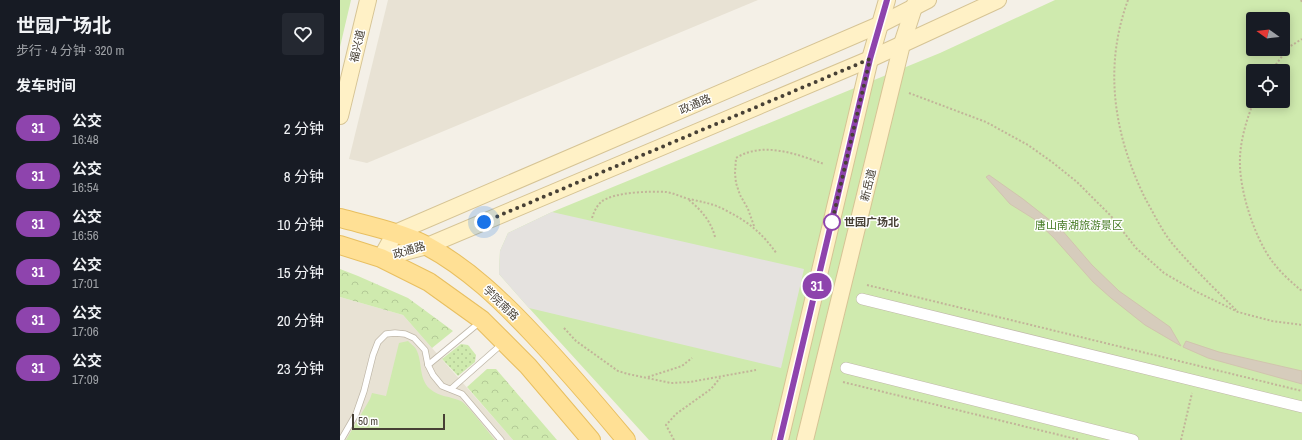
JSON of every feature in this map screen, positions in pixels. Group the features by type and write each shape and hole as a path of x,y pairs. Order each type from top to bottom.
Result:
{"main road":[{"name":"福兴道","path":"340,116 368,0"},
{"path":"780,440 870,59 887,0"},
{"name":"政通路","path":"381,258 426,246 870,59 998,0"},
{"name":"政通路","path":"381,258 395,233 881,24 919,2"},
{"name":"新岳道","path":"805,440 902,44 919,2"},
{"name":"学院南路","path":"340,218 395,233 426,246 472,275 509,308 580,386 626,440"},
{"path":"340,245 381,258 429,282 482,320 554,394 592,440"}],"street":[{"path":"862,299 1302,407"},
{"path":"846,368 1133,440"}],"lane":[{"path":"428,365 482,320"},
{"path":"341,440 356,414 378,342 386,334 395,333 405,334 414,338 425,350 428,365 433,375 442,386 462,394 501,440"},
{"path":"451,389 504,342"}],"path":[{"path":"1128,0 1123,12 1116,44 1114,80 1118,124 1124,147 1137,181 1155,217 1170,241 1202,277 1238,312"},
{"path":"1276,64 1289,47 1302,39"},
{"path":"909,93 986,122 1028,145 1077,182 1111,216 1136,248 1164,273 1195,291 1238,312 1272,321 1302,325"},
{"path":"1251,108 1243,138 1240,166 1245,202 1260,240 1272,261 1291,282 1302,291"},
{"path":"754,227 748,209 740,195 736,183 734,173 736,158 744,153 771,150 792,153 824,164"},
{"path":"592,218 596,208 601,202 610,197 655,192 676,194 688,199 716,205 754,227 777,254"},
{"path":"688,199 700,210 709,222 715,237"},
{"path":"867,285 1302,391"},
{"path":"564,328 576,341 618,371 647,377 657,381 672,383 690,382 721,378 756,370"},
{"path":"647,377 682,366 692,358"},
{"path":"674,440 666,425 676,414 711,389 721,378"},
{"path":"1181,440 1196,380"},
{"path":"843,382 1080,440"}],"shaded area":[{"path":"388,0 758,0 367,163 349,159"},
{"path":"552,212 804,269 781,368 529,308 499,274 500,251 508,233"},
{"path":"340,297 403,315 513,440 340,440"}],"green space":[{"path":"340,0 351,0 340,47"},
{"name":"唐山南湖旅游景区","path":"1055,0 1302,0 1302,440 649,440 499,274 500,251 508,233 552,212 940,53"},
{"path":"340,269 408,298 453,331 432,348 403,315 340,297"},
{"path":"408,341 416,349 426,385 437,394 457,399 464,403 495,440 346,440 372,393 386,396 399,343"},
{"path":"461,344 468,345 476,355 475,362 458,376 442,359"},
{"path":"487,369 496,369 557,440 513,440 467,387"}],"building":[{"path":"989,175 1023,199 1061,229 1092,265 1119,291 1170,327 1181,346 1145,325 1093,282 1054,238 1034,219 1010,204 986,177"},
{"path":"1186,341 1219,352 1302,371 1302,384 1208,358 1183,347"}],"bus line":[{"name":"31","path":"780,440 870,59 887,0"}],"place":[{"name":"世园广场北","path":"832,222"}],"route":[{"path":"484,222 870,59 832,222"}]}
